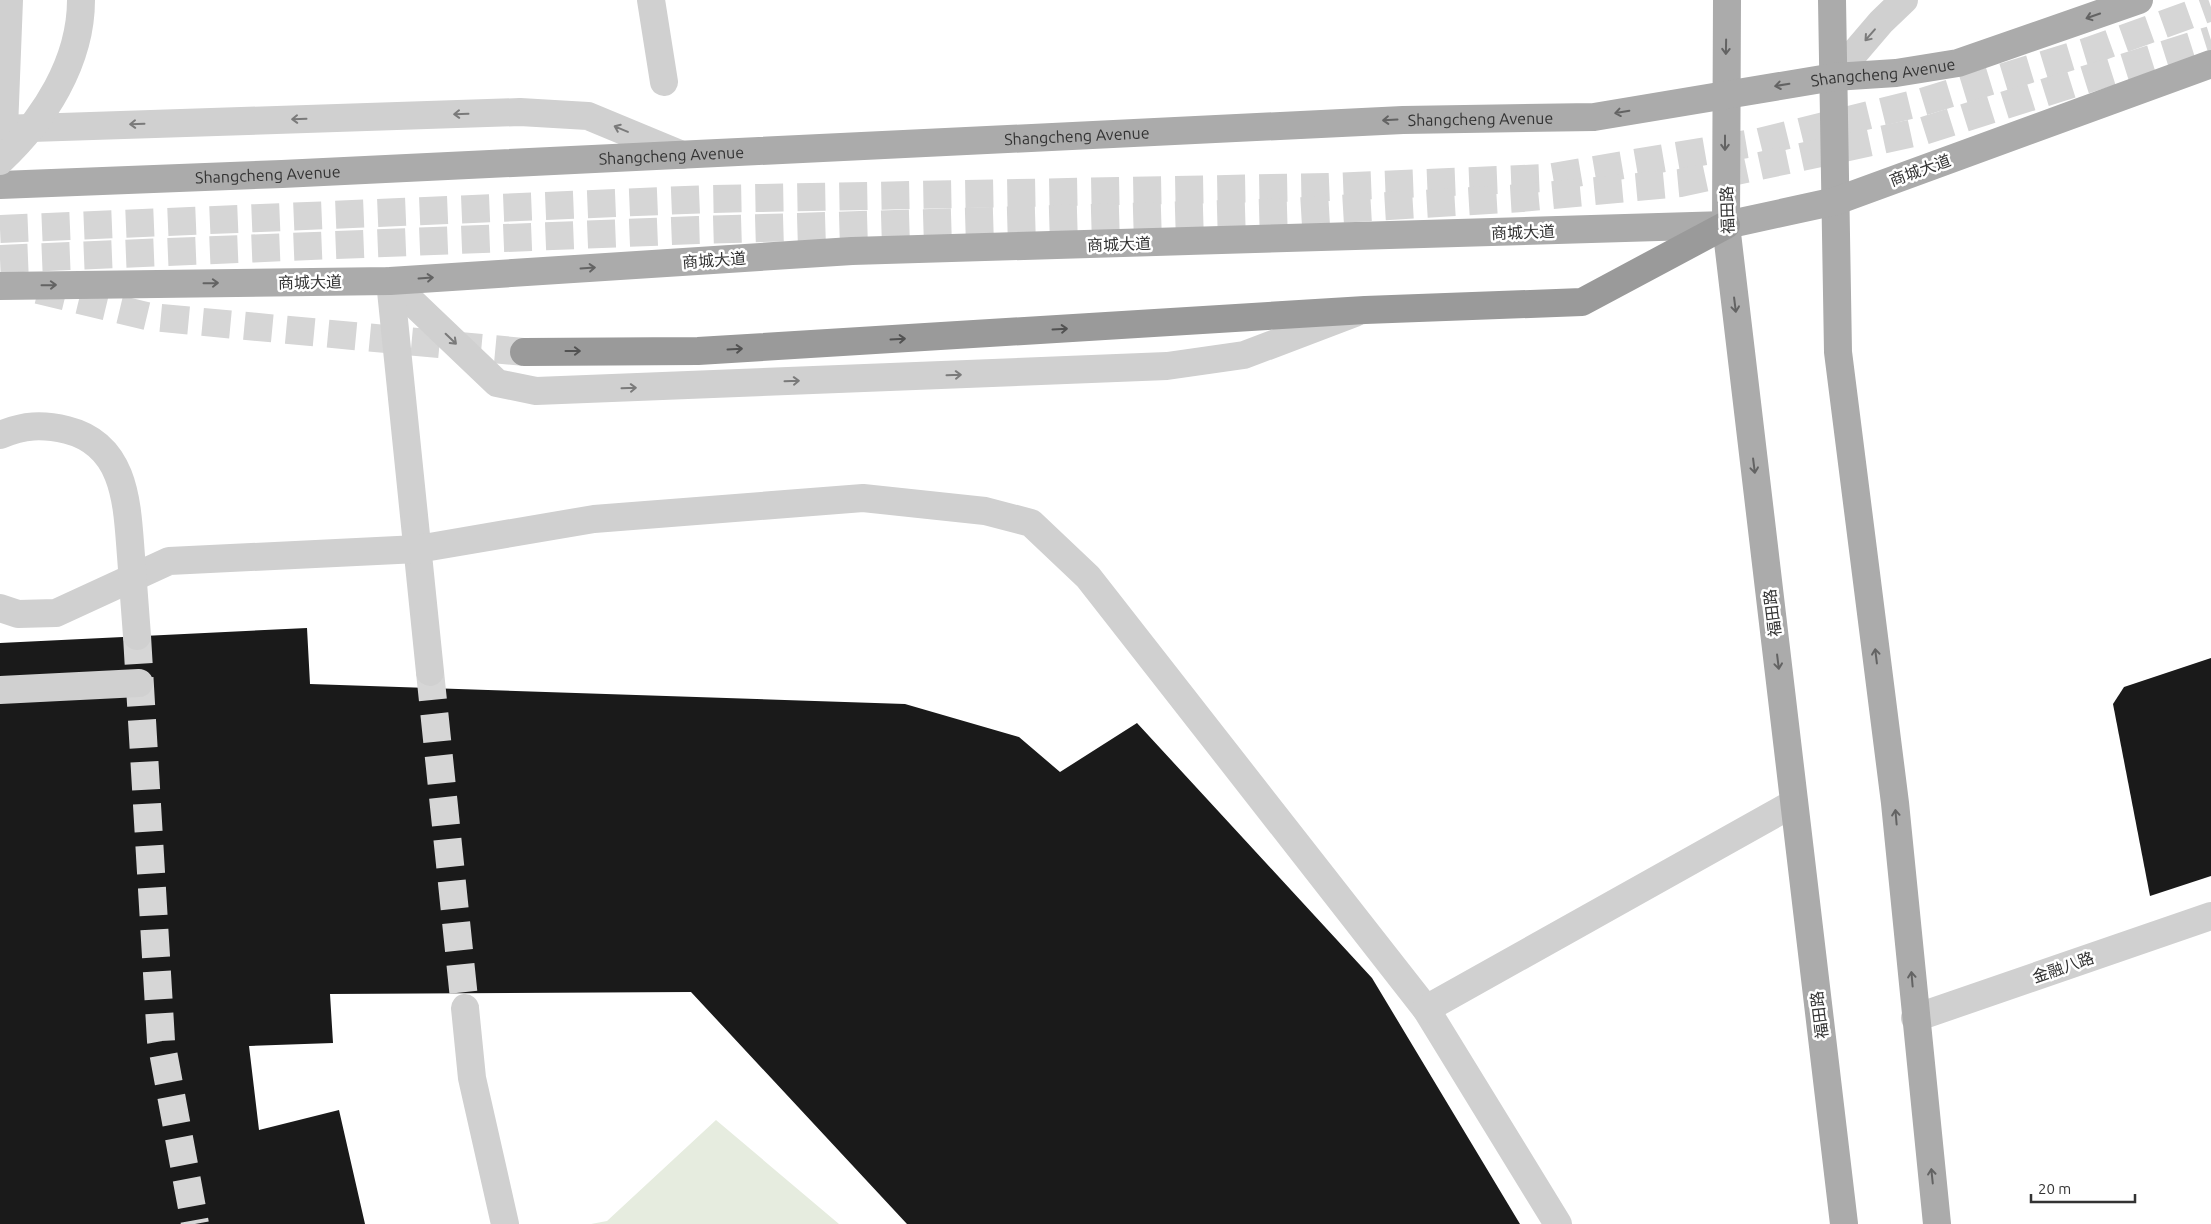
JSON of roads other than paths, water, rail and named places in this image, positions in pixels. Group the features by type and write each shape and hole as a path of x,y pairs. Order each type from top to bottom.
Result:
{"highway":[{"path":"524,352 698,351 1365,310 1582,302 1726,226"}],"main road":[{"name":"福田路","path":"1727,0 1725,94 1726,226 1844,1224"},
{"path":"1832,0 1838,352 1895,803 1937,1224"},
{"name":"Shangcheng Avenue","path":"0,185 682,155 1403,120 1594,117 1834,77 1896,73 1958,63 2139,0"},
{"name":"商城大道","path":"0,286 390,281 852,251 1726,226 1836,201 2211,64"}],"street":[{"path":"9,0 2,129 520,112 588,116 682,155"},
{"path":"0,161 39,120 66,72 81,15 81,0"},
{"path":"651,0 664,82"},
{"path":"1834,77 1881,22 1904,0"},
{"path":"390,281 497,383 536,391 1167,366 1244,356 1365,310"},
{"path":"390,281 430,672"},
{"path":"0,435 20,427 47,425 74,432 99,446 118,472 126,497 136,636"},
{"path":"0,608 18,614 56,613 169,561 418,548 594,519 863,498 986,511 1031,523 1088,577 1426,1009 1558,1224"},
{"path":"0,690 139,683"},
{"path":"1426,1009 1794,803"},
{"name":"金融八路","path":"1915,1018 2211,916"},
{"path":"465,1008 472,1078 506,1224"}],"tunnel":[{"path":"0,229 709,199 1328,187 1547,178 1759,142 1922,102 2089,51 2211,7"},
{"path":"0,259 698,230 1288,212 1522,198 1680,183 1923,131 2211,40"},
{"path":"38,290 151,317 524,352"},
{"path":"137,636 161,1041 195,1224"},
{"path":"430,672 465,1008"}]}
